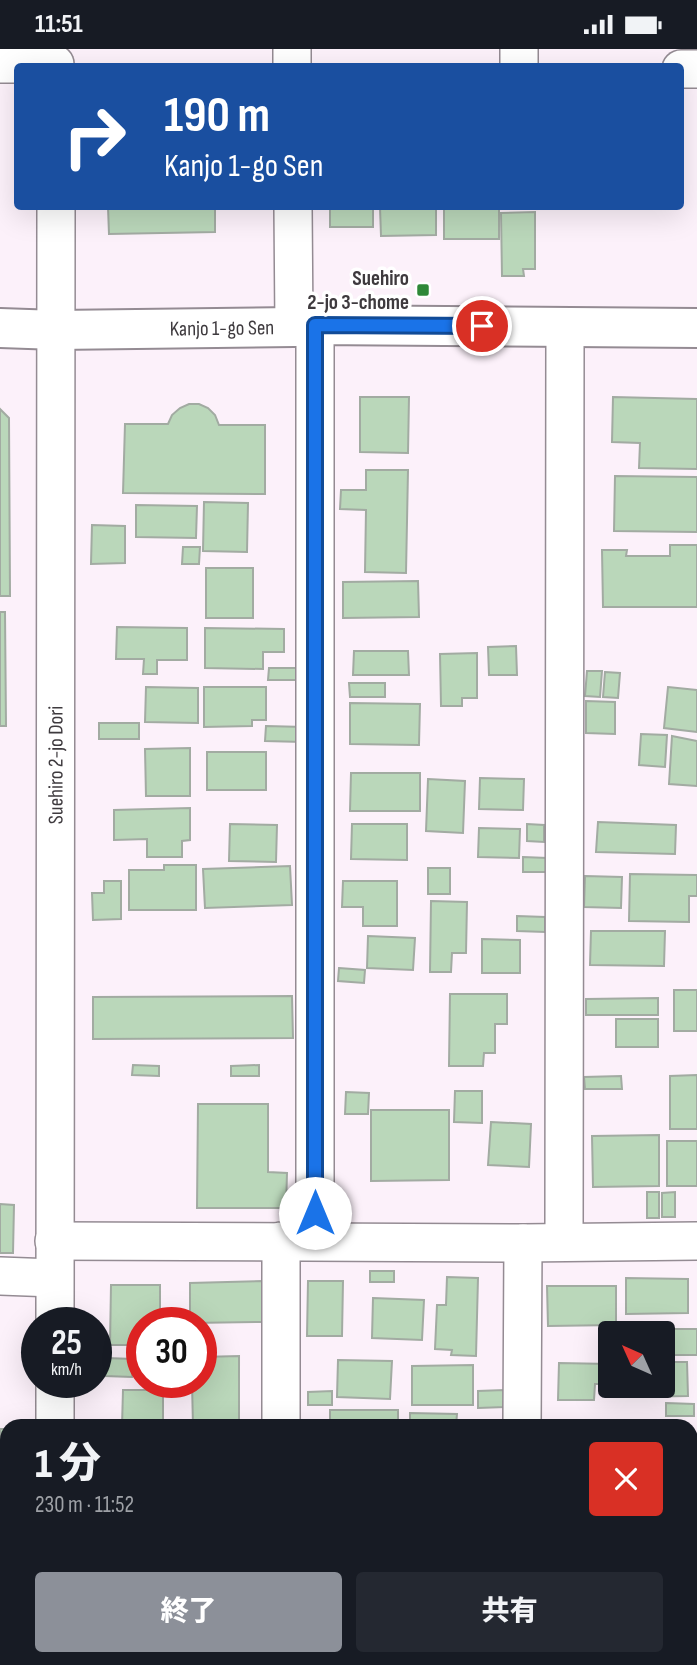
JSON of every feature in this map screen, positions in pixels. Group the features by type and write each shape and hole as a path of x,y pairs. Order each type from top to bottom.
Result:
{"main road":[{"name":"Kanjo 1-go Sen","path":"0,328 697,328"}],"street":[{"path":"0,64 55,60"},
{"name":"Suehiro 2-jo Dori","path":"55,1307 56,210"},
{"path":"283,1419 298,1241 304,326 293,210"},
{"path":"564,1241 565,327"},
{"path":"54,1241 697,1241"},
{"path":"522,1419 523,1243"},
{"path":"0,1276 54,1278"},
{"path":"55,1398 55,1419"}],"building":[{"path":"108,210 215,210 215,232 109,234"},
{"path":"330,210 373,210 373,227 330,227"},
{"path":"380,210 436,210 436,235 381,236"},
{"path":"444,210 499,210 499,239 444,239"},
{"path":"535,212 535,269 523,269 524,276 502,276 501,213"},
{"path":"360,397 409,397 408,453 360,452"},
{"path":"613,397 697,399 697,469 639,468 640,443 612,442"},
{"path":"189,404 208,408 219,425 265,425 265,494 123,493 125,424 168,424 172,415"},
{"path":"0,409 9,418 10,596 0,596"},
{"path":"366,470 408,470 406,573 365,572 366,510 340,509 341,490 366,490"},
{"path":"615,476 697,477 697,532 614,531"},
{"path":"204,502 248,503 247,552 203,551"},
{"path":"136,505 197,506 196,538 136,537"},
{"path":"92,525 125,526 125,563 91,564"},
{"path":"670,545 697,545 697,607 603,607 602,550 627,550 626,556 670,556"},
{"path":"183,547 200,547 199,564 182,564"},
{"path":"206,568 253,568 253,618 206,618"},
{"path":"418,581 419,617 343,618 343,582"},
{"path":"0,612 5,612 6,726 0,726"},
{"path":"117,627 187,628 187,660 157,660 157,674 143,674 144,659 116,659"},
{"path":"205,628 284,629 284,652 263,652 263,669 205,668"},
{"path":"516,646 517,675 489,675 488,647"},
{"path":"354,651 408,651 409,675 353,675"},
{"path":"477,653 477,698 462,698 462,706 441,706 440,654"},
{"path":"269,668 300,668 299,680 268,680"},
{"path":"587,671 602,671 600,697 585,696"},
{"path":"605,672 620,673 618,698 603,697"},
{"path":"349,683 385,683 385,697 350,697"},
{"path":"146,687 198,688 198,723 145,722"},
{"path":"204,687 266,687 266,720 252,720 252,726 204,727"},
{"path":"668,687 697,690 697,732 664,728"},
{"path":"586,701 615,702 615,734 586,733"},
{"path":"350,703 420,704 419,745 350,744"},
{"path":"99,723 139,723 139,739 99,739"},
{"path":"266,726 304,727 303,742 265,741"},
{"path":"641,734 667,735 665,767 639,765"},
{"path":"672,736 697,741 697,786 669,784"},
{"path":"190,748 190,796 146,796 145,749"},
{"path":"207,752 266,752 266,790 207,790"},
{"path":"351,773 420,773 420,811 350,811"},
{"path":"480,778 524,779 523,810 479,809"},
{"path":"428,779 465,781 463,833 426,831"},
{"path":"190,808 190,840 182,841 182,857 147,857 147,839 114,840 114,810"},
{"path":"598,822 676,825 675,854 596,852"},
{"path":"230,824 277,825 276,862 229,861"},
{"path":"352,824 407,824 407,860 351,859"},
{"path":"527,824 544,825 544,842 527,841"},
{"path":"479,828 520,829 519,858 478,857"},
{"path":"523,857 547,858 546,872 523,872"},
{"path":"164,865 196,865 196,910 129,910 129,870 164,870"},
{"path":"290,866 292,905 205,908 203,869"},
{"path":"428,868 450,868 450,894 428,894"},
{"path":"630,874 697,875 697,896 689,896 689,922 629,921"},
{"path":"585,876 622,877 621,908 584,907"},
{"path":"104,881 121,881 121,919 93,920 92,893 104,893"},
{"path":"343,881 397,881 397,926 363,926 363,907 342,907"},
{"path":"431,901 467,902 466,953 452,953 451,972 430,972"},
{"path":"517,916 545,917 545,932 517,931"},
{"path":"591,931 665,931 664,966 590,965"},
{"path":"368,936 415,938 413,970 367,968"},
{"path":"482,939 520,940 520,973 482,973"},
{"path":"339,968 365,970 364,983 338,981"},
{"path":"674,990 697,990 697,1031 674,1031"},
{"path":"450,994 507,994 507,1024 495,1024 495,1053 484,1053 483,1066 449,1066"},
{"path":"292,996 293,1038 93,1039 93,997"},
{"path":"658,998 658,1015 586,1015 586,999"},
{"path":"616,1019 658,1019 658,1047 616,1047"},
{"path":"133,1065 159,1066 159,1076 132,1075"},
{"path":"259,1065 259,1076 231,1076 231,1066"},
{"path":"697,1075 697,1129 670,1129 670,1076"},
{"path":"621,1076 622,1089 585,1089 584,1077"},
{"path":"455,1091 482,1091 482,1123 454,1122"},
{"path":"346,1092 369,1093 368,1114 345,1114"},
{"path":"198,1104 268,1104 268,1172 287,1173 286,1208 197,1208"},
{"path":"371,1110 449,1110 449,1180 371,1181"},
{"path":"491,1122 531,1124 529,1167 488,1165"},
{"path":"659,1135 659,1186 593,1187 592,1136"},
{"path":"667,1141 697,1141 697,1186 667,1186"},
{"path":"647,1192 659,1192 659,1218 647,1218"},
{"path":"675,1192 675,1217 662,1217 662,1193"},
{"path":"0,1204 14,1205 13,1253 0,1253"},
{"path":"370,1271 394,1271 394,1282 370,1282"},
{"path":"447,1277 478,1278 476,1356 451,1355 452,1350 435,1349 437,1305 446,1305"},
{"path":"626,1278 688,1279 688,1313 626,1314"},
{"path":"262,1281 263,1322 217,1323 217,1307 190,1307 190,1283"},
{"path":"308,1281 343,1281 342,1336 307,1336"},
{"path":"111,1285 160,1285 160,1307 126,1307 126,1345 112,1345"},
{"path":"547,1286 616,1286 616,1321 598,1321 598,1325 548,1326"},
{"path":"373,1298 424,1300 422,1340 372,1338"},
{"path":"676,1329 697,1329 697,1355 676,1355"},
{"path":"239,1356 239,1419 193,1419 192,1398 217,1398 217,1357"},
{"path":"112,1358 126,1359 126,1377 112,1376"},
{"path":"338,1360 392,1361 390,1399 337,1397"},
{"path":"676,1362 687,1362 688,1396 676,1396"},
{"path":"559,1363 598,1364 598,1384 595,1384 594,1400 558,1400"},
{"path":"473,1365 473,1405 412,1405 412,1366"},
{"path":"123,1390 126,1390 126,1398 163,1398 163,1419 122,1419"},
{"path":"504,1390 505,1407 478,1408 478,1391"},
{"path":"332,1391 332,1405 308,1405 308,1392"},
{"path":"666,1403 694,1404 694,1416 666,1416"},
{"path":"330,1410 398,1410 398,1419 330,1419"},
{"path":"410,1413 457,1414 457,1419 410,1419"}],"place":[{"name":"Suehiro 2-jo 3-chome","path":"423,290"}],"route":[{"path":"315,1213 315,325 482,326"}]}
